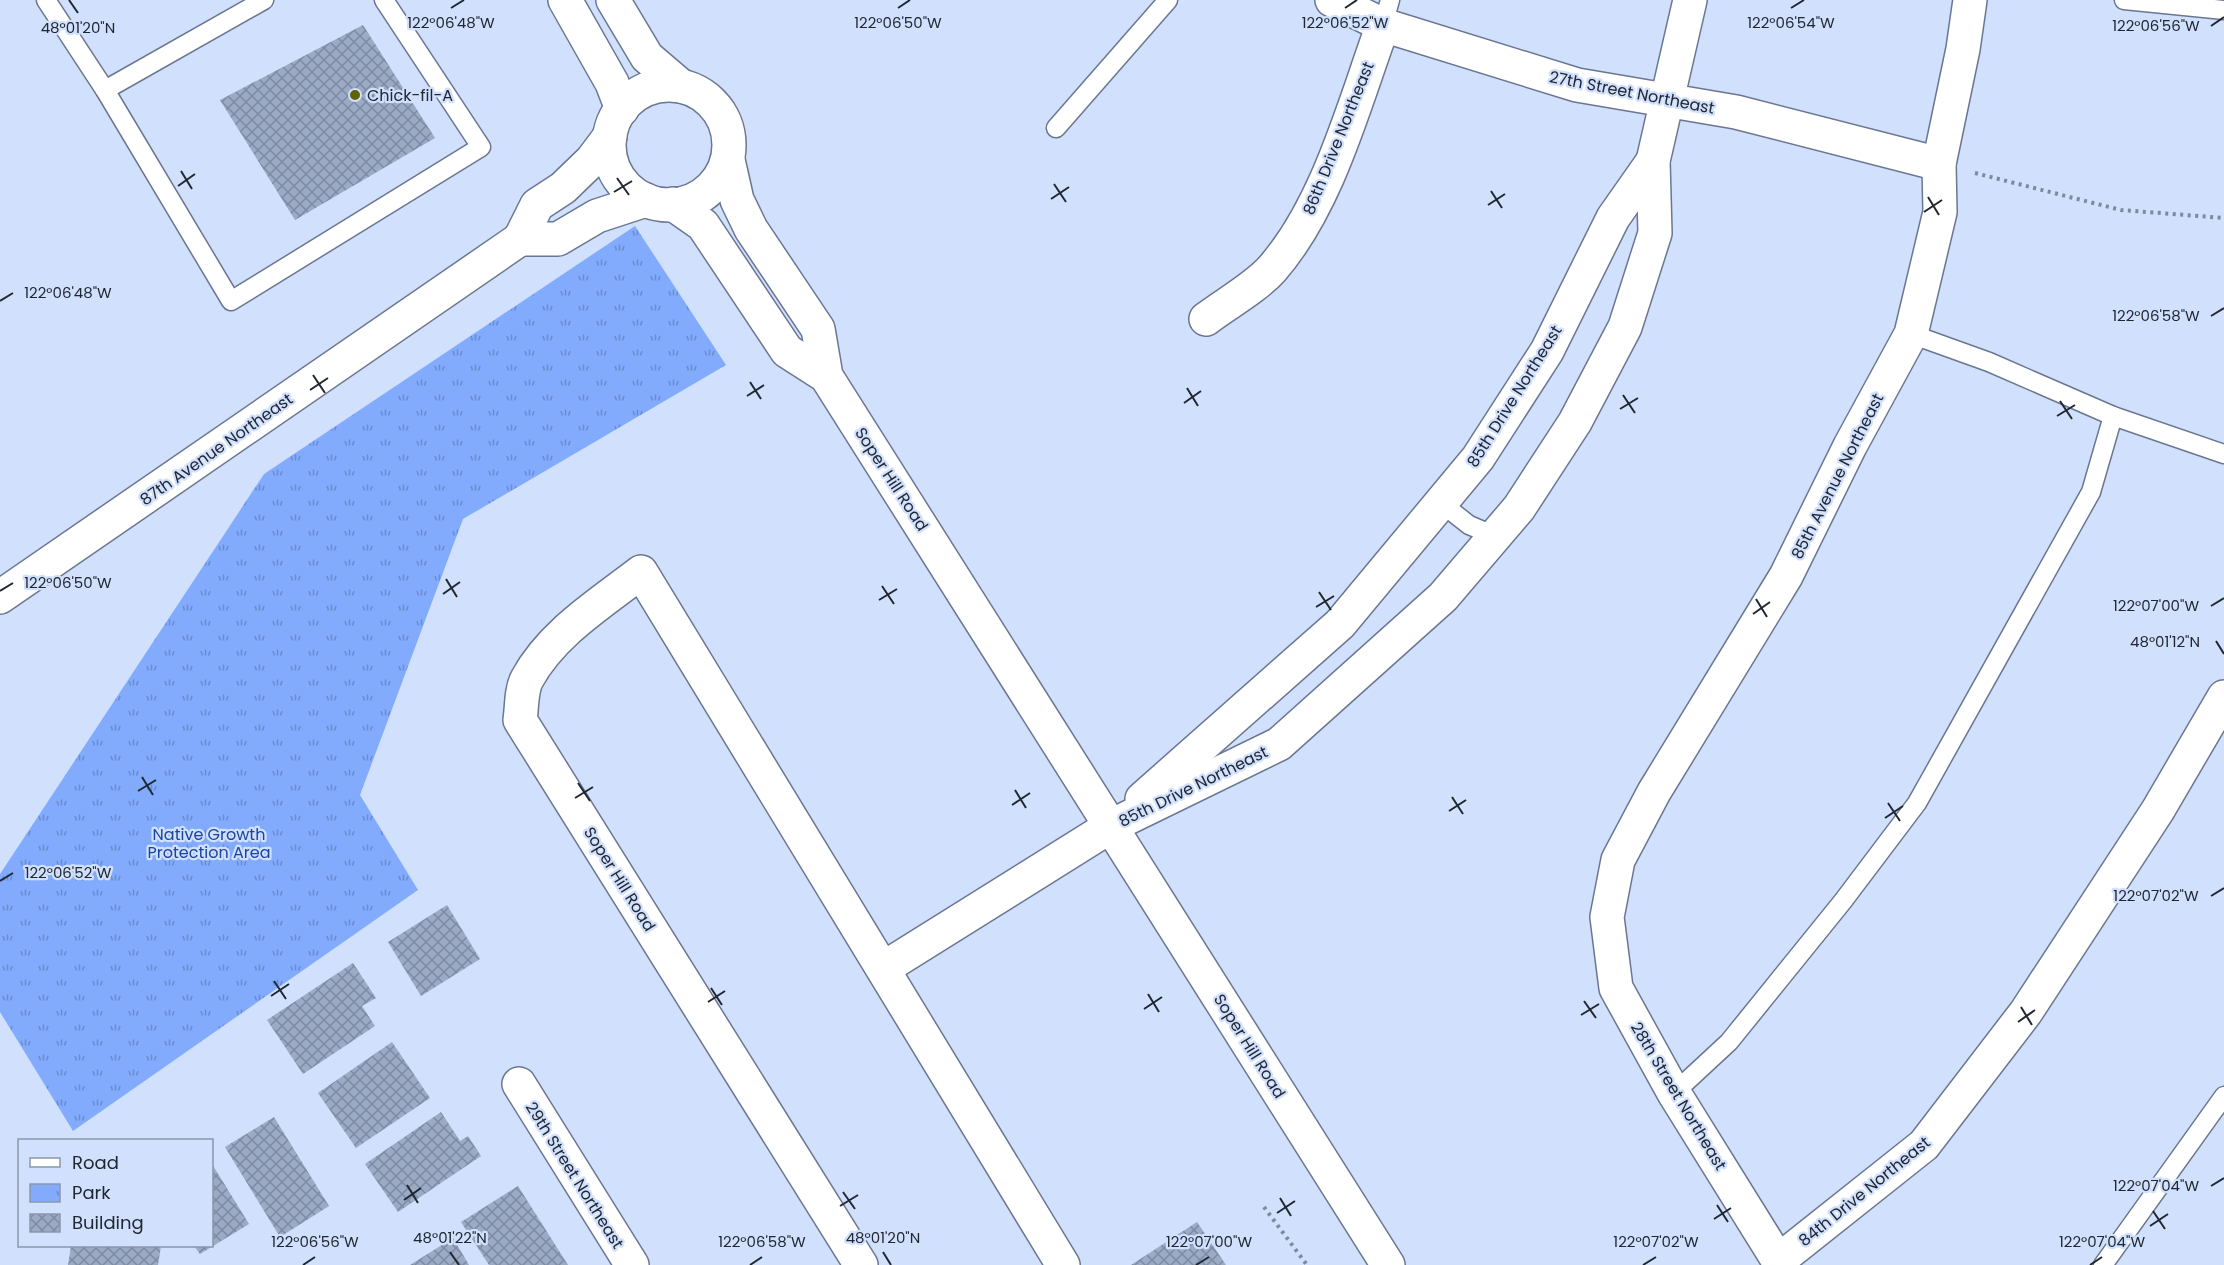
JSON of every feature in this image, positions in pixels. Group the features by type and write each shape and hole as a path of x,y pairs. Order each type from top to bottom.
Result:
{"street":[{"path":"565,0 612,83 616,122 610,155 616,173 629,189 660,202 703,225 786,351 826,376"},
{"path":"613,0 647,57 681,86"},
{"name":"27th Street Northeast","path":"1332,0 1386,12 1577,85 1782,123 1939,164"},
{"name":"85th Drive Northeast","path":"1112,826 1279,744 1443,597 1519,508 1575,422 1625,327 1655,234 1653,161 1690,0"},
{"name":"85th Avenue Northeast","path":"1606,917 1618,860 1654,792 1786,576 1850,446 1911,334 1940,212 1939,164 1963,49 1970,0"},
{"name":"86th Drive Northeast","path":"1206,319 1271,270 1310,213 1337,150 1386,12"},
{"path":"728,160 719,179 705,194 687,203 660,202 597,216 558,239 520,239 537,205 563,188 592,160 616,122 643,91 662,85 681,86 699,93 714,104 724,121 729,140 728,160 737,200 751,229 818,329 826,376"},
{"name":"85th Drive Northeast","path":"1112,826 1340,624 1478,458 1547,351 1613,218 1653,161"},
{"name":"87th Avenue Northeast","path":"0,597 520,239"},
{"name":"Soper Hill Road","path":"826,376 1388,1265"},
{"name":"Soper Hill Road","path":"861,1265 520,720 526,681 548,648 641,572 1063,1265"},
{"name":"84th Drive Northeast","path":"1779,1263 1924,1145 2026,1012 2158,810 2224,697"},
{"path":"884,968 1112,826"},
{"name":"28th Street Northeast","path":"1606,917 1616,988 1674,1093 1779,1263"},
{"name":"29th Street Northeast","path":"519,1084 632,1265"}],"lane":[{"path":"46,0 105,90 231,301 481,147 384,0"},
{"path":"105,90 264,0"},
{"path":"1056,128 1168,0"},
{"path":"2124,0 2224,10"},
{"path":"1911,334 1989,362 2113,416 2224,454"},
{"path":"1674,1093 1729,1042 1843,901 1917,803 2091,492 2113,416"},
{"path":"1441,503 1469,525 1495,536"},
{"path":"2103,1265 2224,1096"}],"path":[{"path":"1939,164 2121,210 2224,218"},
{"path":"1264,1207 1307,1265"}],"green space":[{"name":"Native Growth Protection Area","path":"635,226 726,365 463,519 360,795 418,890 73,1131 0,1012 0,874 264,474"}],"building":[{"path":"363,25 435,138 295,220 220,100"},
{"path":"447,905 480,959 421,996 388,942"},
{"path":"353,963 376,998 362,1006 375,1026 303,1074 267,1020"},
{"path":"392,1042 430,1098 356,1148 318,1093"},
{"path":"441,1112 460,1141 468,1136 481,1156 398,1212 365,1164"},
{"path":"274,1117 329,1206 280,1237 225,1147"},
{"path":"213,1166 249,1224 213,1246"},
{"path":"518,1186 568,1265 489,1265 461,1222"},
{"path":"1197,1222 1226,1265 1131,1265"},
{"path":"453,1238 469,1265 410,1265"},
{"path":"71,1247 161,1247 158,1265 68,1265"},
{"path":"195,1247 211,1247 200,1254"}],"place":[{"name":"Chick-fil-A","path":"355,95"}]}
